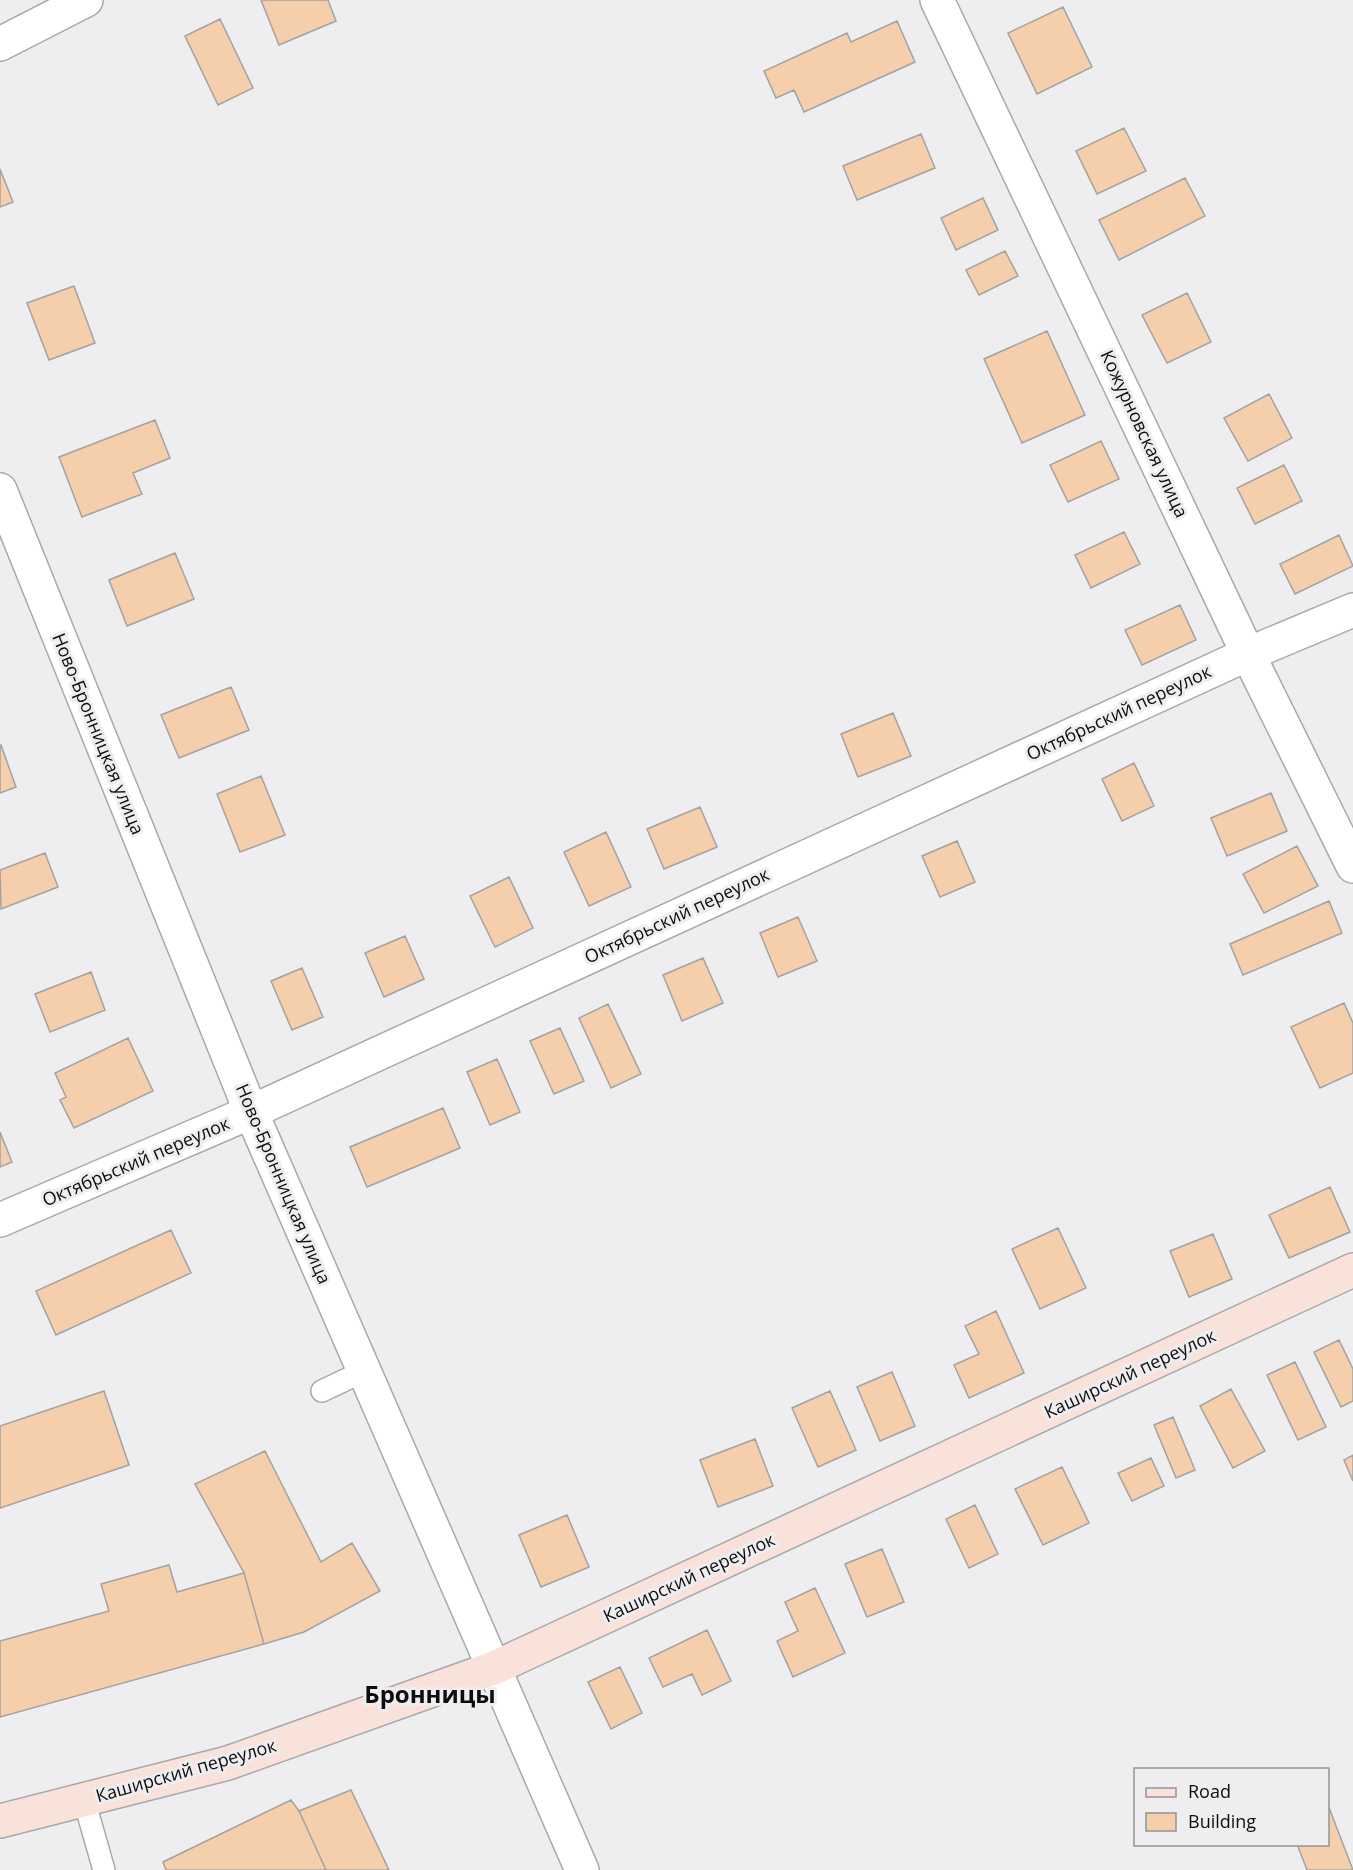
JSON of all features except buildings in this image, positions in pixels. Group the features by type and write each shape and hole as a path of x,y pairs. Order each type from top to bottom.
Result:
{"main road":[{"name":"Каширский переулок","path":"0,1821 228,1763 494,1668 1353,1270"}],"street":[{"path":"0,44 86,0"},
{"name":"Кожурновская улица","path":"937,0 1248,654 1353,866"},
{"name":"Ново-Бронницкая улица","path":"0,490 251,1112 582,1870"},
{"name":"Октябрьский переулок","path":"0,1220 251,1112 1248,654 1353,610"}],"lane":[{"path":"322,1391 364,1371"},
{"path":"84,1800 104,1870"}],"district":[{"name":"Бронницы","path":"430,1695"}]}
